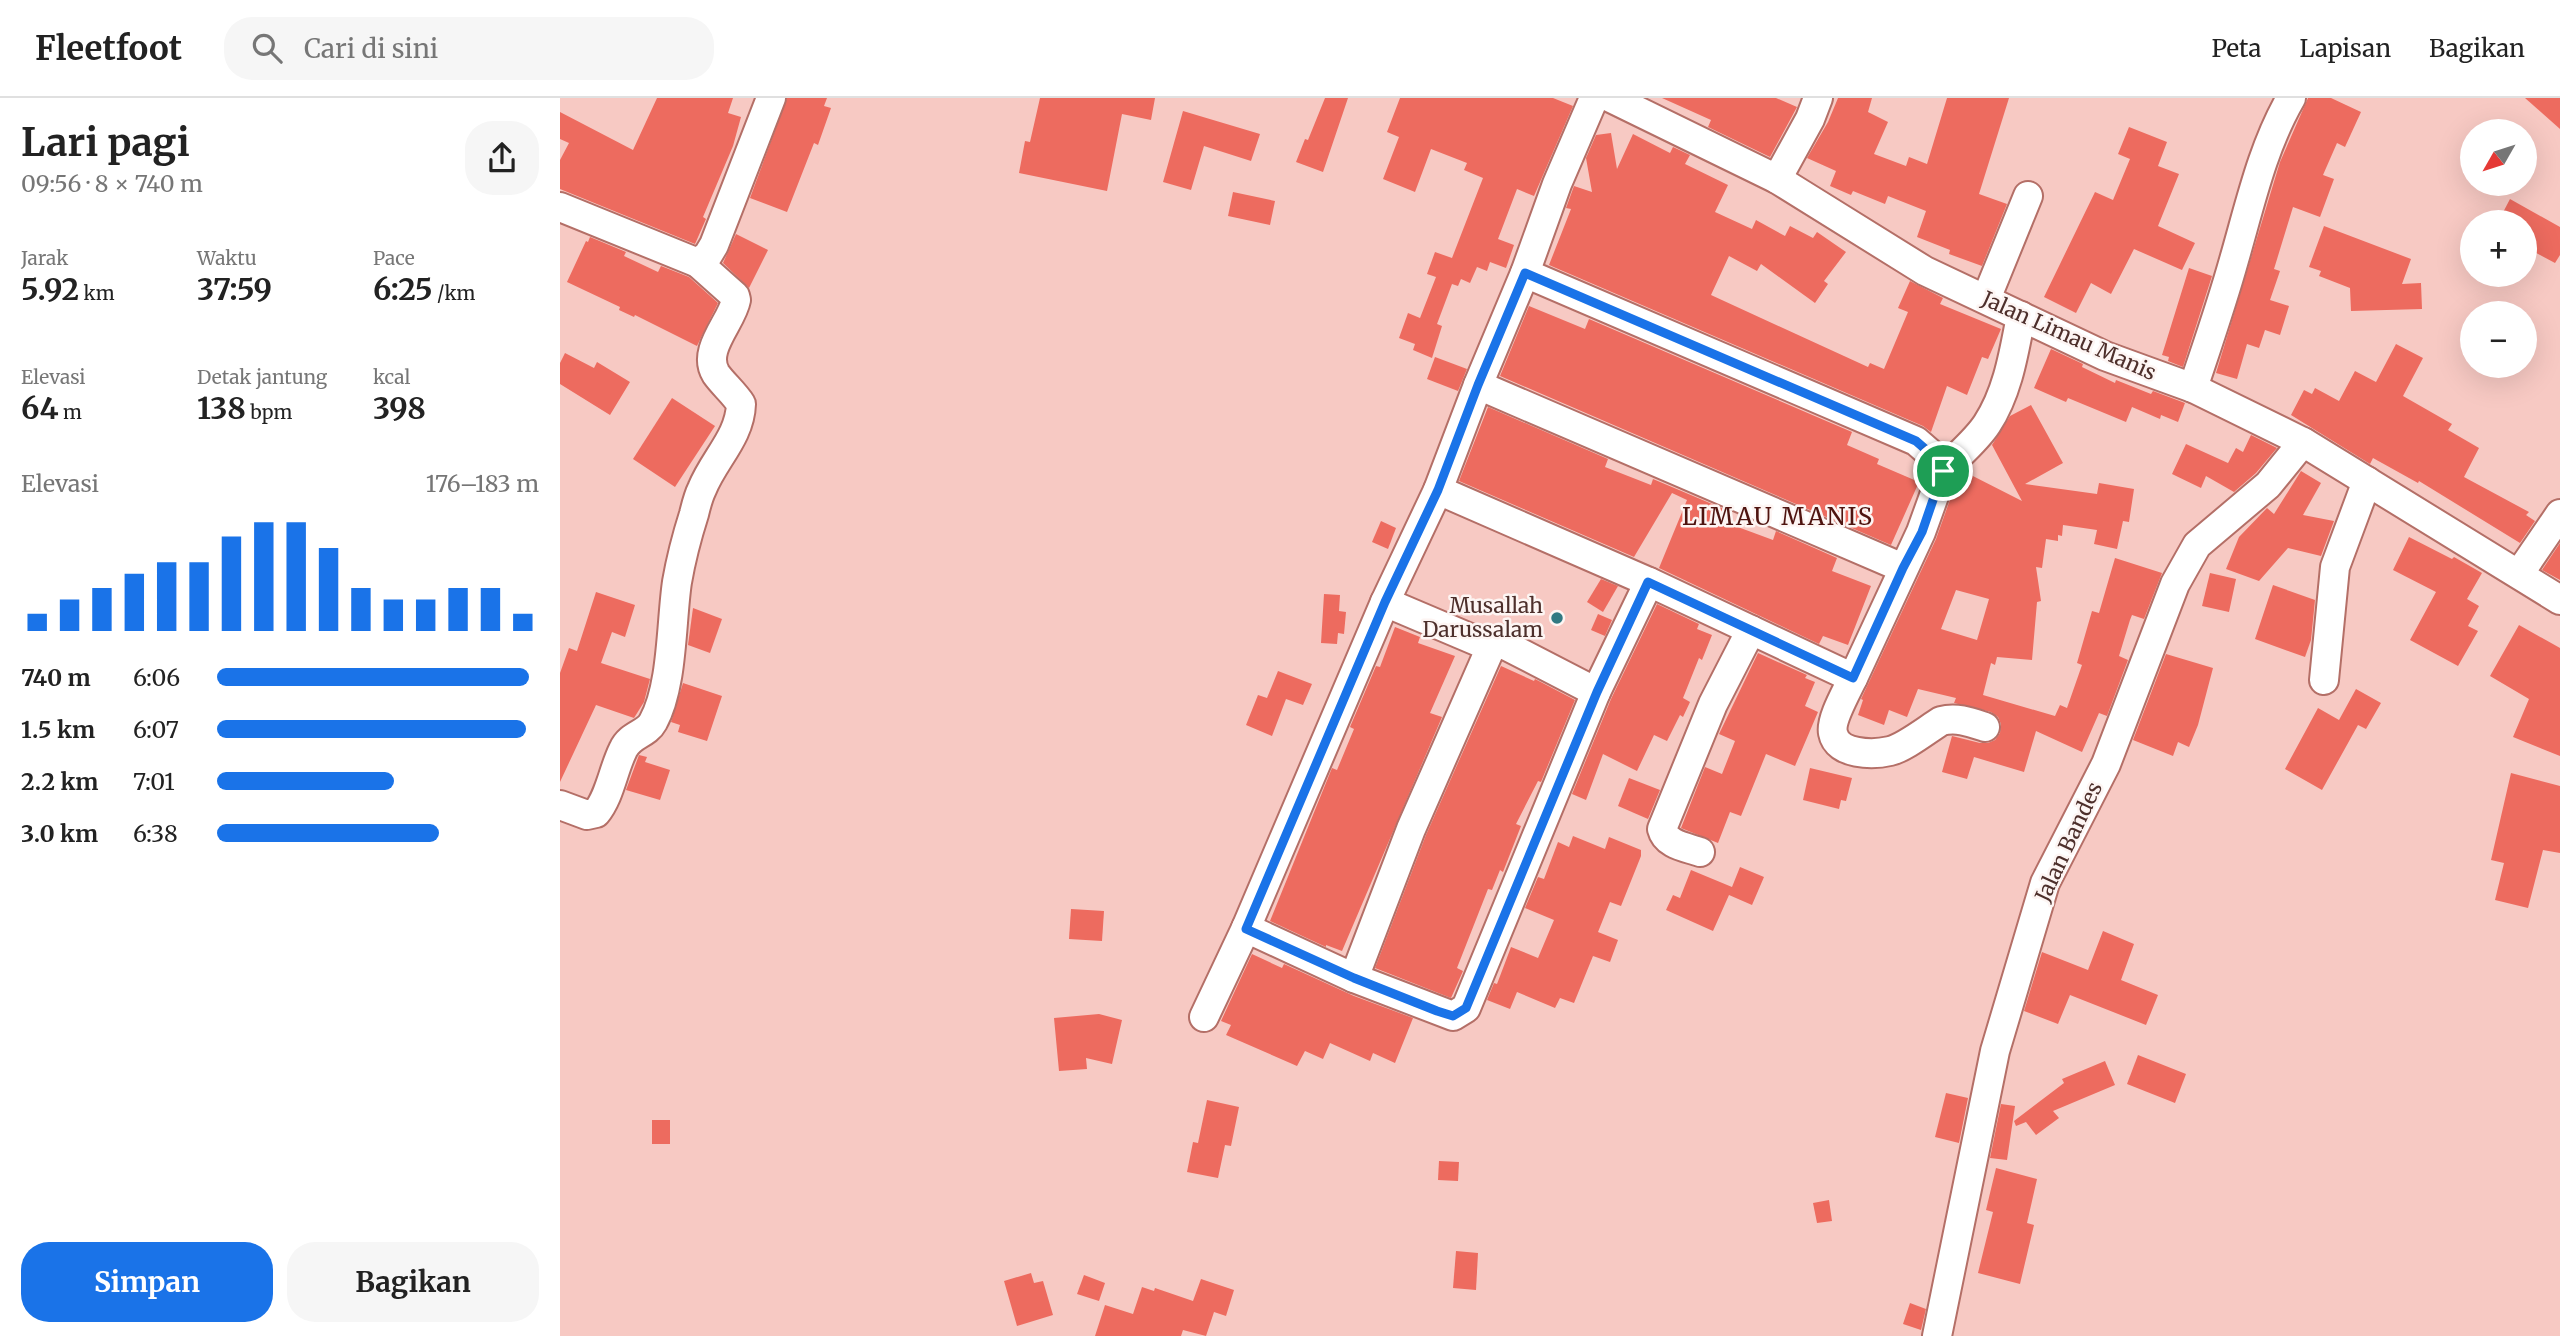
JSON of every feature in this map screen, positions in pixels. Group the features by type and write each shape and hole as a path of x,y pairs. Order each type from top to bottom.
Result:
{"street":[{"path":"698,262 708,255 714,245 771,98"},
{"path":"1204,1017 1246,929 1385,602 1438,490 1525,273 1557,184 1594,98"},
{"name":"Jalan Limau Manis","path":"1611,98 1777,178 1925,271 2105,356 2193,388 2302,442 2560,600"},
{"path":"1777,178 1810,120 1818,98"},
{"path":"2193,388 2222,302 2260,167 2291,98"},
{"path":"1986,299 2028,196"},
{"path":"560,207 698,262 736,300 715,349 713,366 717,375 741,404 740,421 702,488 690,524 677,581 670,658 652,724 644,732 633,735 624,748 596,813 587,815 560,805"},
{"path":"1525,273 1916,441 1939,461 1943,471"},
{"path":"1984,727 1964,720 1941,721 1891,751 1846,750 1833,733 1835,719 1853,678 1922,532 1943,471 1987,424 2004,390 2014,357 2021,316"},
{"path":"1478,385 1903,568"},
{"name":"Jalan Bandes","path":"1937,1336 1995,1051 2045,883 2106,764 2175,584 2197,545 2268,485 2302,442"},
{"path":"2324,680 2335,567 2367,481"},
{"path":"1438,490 1648,582 1853,678"},
{"path":"2519,574 2560,513"},
{"path":"1246,929 1354,978 1437,1011 1453,1016 1466,1008 1597,692 1648,582"},
{"path":"1385,602 1491,647 1506,645 1597,692"},
{"path":"1700,852 1668,840 1662,829 1713,704 1751,630"},
{"path":"1354,978 1411,829 1491,647"}],"building":[{"path":"657,98 733,98 728,113 741,117 733,146 703,217 706,219 695,244 560,189 560,160 569,143 560,139 560,112 633,150"},
{"path":"787,98 827,98 824,106 831,108 818,145 814,143 787,212 750,198"},
{"path":"1040,98 1155,98 1151,120 1122,114 1107,191 1019,173 1025,141 1030,142"},
{"path":"1325,98 1348,98 1323,172 1296,162"},
{"path":"1400,98 1553,98 1573,106 1534,196 1517,189 1498,239 1514,245 1506,268 1490,262 1487,271 1477,267 1470,283 1461,279 1458,286 1452,284 1437,324 1442,326 1432,358 1413,350 1415,344 1399,338 1408,313 1420,318 1436,277 1427,274 1435,252 1452,258 1483,178 1464,170 1467,163 1431,149 1415,192 1383,179 1399,137 1387,132"},
{"path":"1662,98 1776,98 1797,107 1770,157 1708,127 1711,120"},
{"path":"1838,98 1872,98 1868,112 1888,122 1874,154 1906,166 1909,157 1927,164 1947,98 2009,98 1979,194 2007,204 1982,266 1949,254 1950,250 1917,237 1926,211 1888,196 1885,204 1853,191 1851,195 1830,186 1836,171 1807,158 1828,122"},
{"path":"2308,98 2331,98 2361,112 2345,147 2337,143 2323,175 2334,179 2320,217 2293,207 2274,269 2280,271 2270,300 2289,306 2280,335 2265,330 2259,348 2247,344 2237,379 2216,373 2280,162"},
{"path":"2525,98 2560,98 2560,129"},
{"path":"1183,111 1260,134 1251,161 1204,146 1191,190 1163,182"},
{"path":"2129,127 2167,142 2158,166 2179,174 2158,226 2195,243 2182,270 2134,249 2111,294 2091,283 2076,313 2044,297 2095,192 2113,200 2130,159 2118,154"},
{"path":"1611,133 1617,169 1633,134 1670,153 1673,147 1690,155 1685,164 1728,185 1715,212 1752,229 1756,220 1785,236 1790,226 1813,238 1817,232 1846,252 1824,281 1828,284 1815,303 1761,264 1757,271 1729,256 1711,295 1868,367 1870,363 1884,369 1908,312 1898,308 1910,281 1943,298 1940,304 2001,329 1988,359 1982,357 1967,395 1947,386 1931,432 1923,426 1549,265 1571,209 1566,208 1574,186 1592,192 1586,158 1596,135"},
{"path":"1233,192 1275,201 1270,225 1228,216"},
{"path":"2510,199 2530,210 2504,210"},
{"path":"2537,214 2560,227 2560,255 2555,263 2537,253"},
{"path":"2324,226 2411,259 2402,284 2421,283 2422,309 2351,311 2350,288 2319,276 2321,271 2309,267"},
{"path":"736,234 768,250 749,288 723,263"},
{"path":"590,237 626,252 624,256 658,272 661,266 689,277 718,303 697,346 635,315 634,317 619,310 620,307 567,282"},
{"path":"2189,268 2212,276 2183,367 2168,361 2169,357 2162,355"},
{"path":"1529,306 1585,329 1589,319 1852,432 1847,445 1879,459 1877,464 1919,482 1891,545 1500,376"},
{"path":"2396,344 2423,358 2403,396 2452,424 2448,430 2479,448 2464,477 2529,512 2526,515 2535,521 2520,543 2419,481 2418,483 2373,458 2370,464 2291,415 2304,390 2312,394 2315,388 2339,401 2355,371 2376,382"},
{"path":"2051,349 2115,383 2116,380 2151,394 2153,391 2185,403 2178,422 2161,415 2160,419 2132,407 2126,422 2068,398 2066,402 2034,388"},
{"path":"565,353 594,368 597,362 630,382 610,415 560,384 560,363"},
{"path":"1435,357 1467,369 1458,391 1427,379"},
{"path":"672,398 715,426 675,487 633,459"},
{"path":"2031,405 2063,463 2025,484 2097,494 2099,483 2134,489 2129,522 2123,521 2117,549 2094,544 2097,530 2063,525 2062,536 2058,535 2058,541 2046,539 2042,568 2036,567 2041,601 2037,602 2032,660 1997,657 1995,665 1991,663 1983,695 2055,716 2060,705 2067,708 2082,665 2077,663 2092,611 2099,613 2115,558 2162,573 2144,619 2132,615 2119,656 2128,660 2107,716 2099,713 2082,752 2036,731 2024,772 1974,757 1967,779 1942,772 1952,736 1980,743 1995,740 2000,733 2001,724 1998,717 1991,712 1954,703 1956,698 1918,689 1907,717 1889,710 1884,725 1858,715 1863,700 1861,699 1936,539 1957,480 1965,472 2022,501 1992,445 2010,416","holes":["1956,590 1989,599 1977,640 1941,629"]},
{"path":"1488,407 1608,459 1605,467 1651,485 1653,479 1731,512 1727,523 1773,540 1776,531 1837,558 1832,571 1871,586 1848,645 1823,636 1819,644 1659,568 1687,500 1672,493 1634,557 1459,481"},
{"path":"2251,435 2277,448 2256,473 2234,492 2206,476 2201,488 2172,474 2186,444 2228,463 2236,448 2243,452"},
{"path":"2301,471 2321,483 2303,515 2334,521 2321,556 2288,548 2259,581 2226,569 2239,537 2267,508 2274,514"},
{"path":"1381,521 1396,528 1388,549 1372,542"},
{"path":"2409,537 2482,573 2467,599 2479,606 2468,626 2478,631 2458,666 2410,640 2436,592 2393,570"},
{"path":"2560,543 2560,580 2542,570"},
{"path":"2210,573 2236,579 2229,612 2202,606"},
{"path":"1601,579 1618,586 1603,612 1587,602"},
{"path":"2273,585 2315,600 2311,640 2305,657 2255,639"},
{"path":"596,592 635,605 625,637 612,632 601,663 650,679 644,702 634,718 596,705 560,782 560,673 569,648 577,651"},
{"path":"1324,594 1340,595 1339,611 1346,612 1344,634 1338,633 1337,644 1321,643"},
{"path":"1657,604 1699,624 1697,629 1712,635 1702,660 1699,658 1683,698 1690,702 1667,741 1654,735 1637,771 1603,754 1586,800 1572,794 1611,699"},
{"path":"693,608 722,619 710,653 688,645"},
{"path":"1598,614 1612,620 1605,636 1591,630"},
{"path":"2519,625 2560,648 2560,756 2513,737 2529,699 2490,676"},
{"path":"1395,627 1420,637 1418,643 1455,656 1430,713 1442,717 1342,951 1326,947 1270,921 1332,768 1337,770 1354,729 1350,727 1376,666 1380,667"},
{"path":"1758,653 1807,675 1805,678 1815,682 1805,706 1818,712 1795,766 1766,754 1741,816 1730,812 1718,843 1681,828 1705,767 1722,774 1735,741 1719,734"},
{"path":"2166,654 2213,668 2198,725 2189,747 2178,742 2173,756 2133,740"},
{"path":"1501,666 1534,681 1535,679 1575,700 1541,782 1538,781 1516,824 1521,826 1503,872 1500,870 1492,890 1488,889 1457,968 1463,971 1451,998 1375,968 1426,835"},
{"path":"1278,671 1312,684 1303,705 1286,699 1272,736 1246,725 1258,695 1267,698"},
{"path":"683,683 722,696 707,741 678,732 680,725 671,722"},
{"path":"2356,689 2381,703 2366,729 2358,725 2322,790 2285,769 2318,708 2339,720"},
{"path":"639,755 647,757 645,762 670,770 660,800 626,790"},
{"path":"1810,768 1852,778 1846,801 1841,800 1839,809 1803,800"},
{"path":"2511,773 2560,786 2560,853 2543,850 2528,908 2495,900 2504,863 2491,860"},
{"path":"1629,778 1660,790 1648,819 1618,806"},
{"path":"1573,836 1605,849 1609,837 1641,850 1621,906 1610,902 1598,932 1618,940 1610,962 1593,956 1574,1003 1560,998 1555,1008 1517,992 1510,1009 1487,1000 1494,983 1497,984 1511,947 1538,958 1554,920 1525,908 1538,877 1544,879 1558,842 1569,847"},
{"path":"1740,867 1764,877 1752,905 1729,895 1713,931 1666,910 1673,895 1680,898 1691,870 1732,887"},
{"path":"1071,909 1104,911 1102,941 1069,939"},
{"path":"2103,931 2134,944 2121,980 2158,995 2146,1025 2070,995 2058,1024 2024,1011 2042,952 2088,970"},
{"path":"1252,954 1282,968 1284,964 1354,996 1413,1018 1395,1063 1373,1053 1370,1061 1330,1043 1323,1059 1305,1051 1297,1066 1226,1035 1231,1025 1221,1021"},
{"path":"1099,1014 1122,1020 1112,1064 1086,1058 1087,1069 1059,1071 1054,1018"},
{"path":"2138,1055 2186,1074 2175,1103 2127,1084"},
{"path":"2105,1061 2115,1085 2053,1111 2059,1118 2036,1135 2026,1122 2016,1126 2014,1121 2064,1083 2062,1079"},
{"path":"1946,1093 1968,1098 1959,1143 1935,1137"},
{"path":"1207,1100 1239,1107 1231,1146 1225,1145 1218,1178 1187,1172 1193,1142 1198,1143"},
{"path":"2001,1104 2015,1106 2007,1160 1990,1158"},
{"path":"652,1120 670,1120 670,1144 652,1144"},
{"path":"1439,1161 1459,1162 1458,1181 1438,1180"},
{"path":"1996,1168 2037,1179 2027,1223 2034,1225 2020,1284 1978,1273 1993,1212 1986,1210"},
{"path":"1829,1200 1832,1221 1817,1223 1813,1203"},
{"path":"1456,1251 1478,1253 1476,1290 1453,1288"},
{"path":"1031,1273 1034,1283 1043,1281 1053,1315 1017,1326 1004,1281"},
{"path":"1084,1275 1105,1283 1099,1301 1077,1294"},
{"path":"1201,1279 1234,1290 1226,1316 1214,1312 1206,1336 1183,1330 1181,1336 1095,1336 1105,1305 1133,1314 1142,1287 1154,1291 1155,1288 1193,1301"},
{"path":"1910,1303 1926,1309 1921,1330 1903,1324"}],"place":[{"name":"Musallah Darussalam","path":"1557,618"}],"district":[{"name":"LIMAU MANIS","path":"1778,517"}],"route":[{"path":"1525,273 1916,441 1939,461 1943,471 1922,532 1853,678 1648,582 1597,692 1466,1008 1459,1014 1453,1016 1437,1011 1354,978 1246,929 1385,602 1438,490 1525,273"}]}
